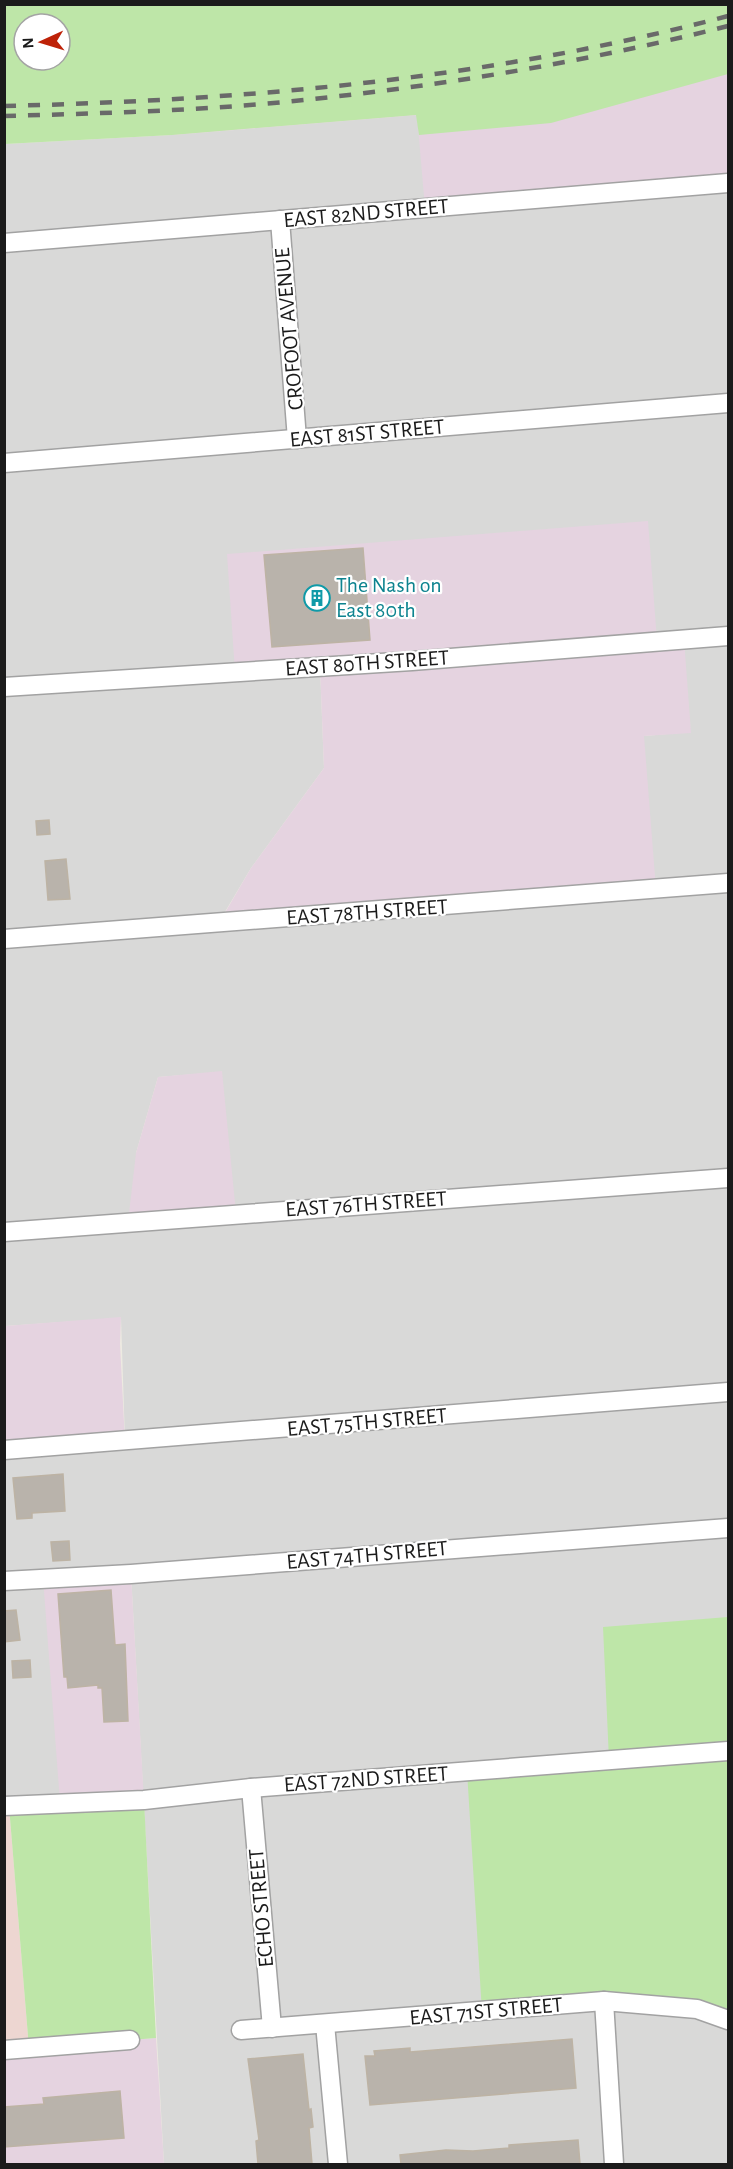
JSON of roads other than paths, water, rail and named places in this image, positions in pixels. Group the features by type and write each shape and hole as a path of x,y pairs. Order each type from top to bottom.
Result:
{"street":[{"name":"EAST 82ND STREET","path":"4,243 729,183"},
{"name":"CROFOOT AVENUE","path":"280,220 297,439"},
{"name":"EAST 81ST STREET","path":"4,463 729,403"},
{"name":"EAST 80TH STREET","path":"4,687 412,661 729,636"},
{"name":"EAST 78TH STREET","path":"4,939 729,883"},
{"name":"EAST 76TH STREET","path":"4,1232 729,1179"},
{"name":"EAST 75TH STREET","path":"4,1450 729,1392"},
{"name":"EAST 74TH STREET","path":"4,1581 131,1574 729,1528"},
{"name":"EAST 72ND STREET","path":"4,1806 144,1800 251,1788 729,1751"},
{"name":"ECHO STREET","path":"251,1788 272,2028"},
{"name":"EAST 71ST STREET","path":"241,2030 604,2001 697,2009 729,2020"},
{"path":"604,2001 614,2164"},
{"path":"326,2024 338,2164"},
{"path":"4,2050 130,2040"}],"railway":[{"path":"4,106 187,98 369,82 459,71 639,38 728,16"},
{"path":"4,116 209,108 381,91 481,77 581,59 728,26"}],"place":[{"name":"The Nash on East 80th","path":"317,598"}]}
